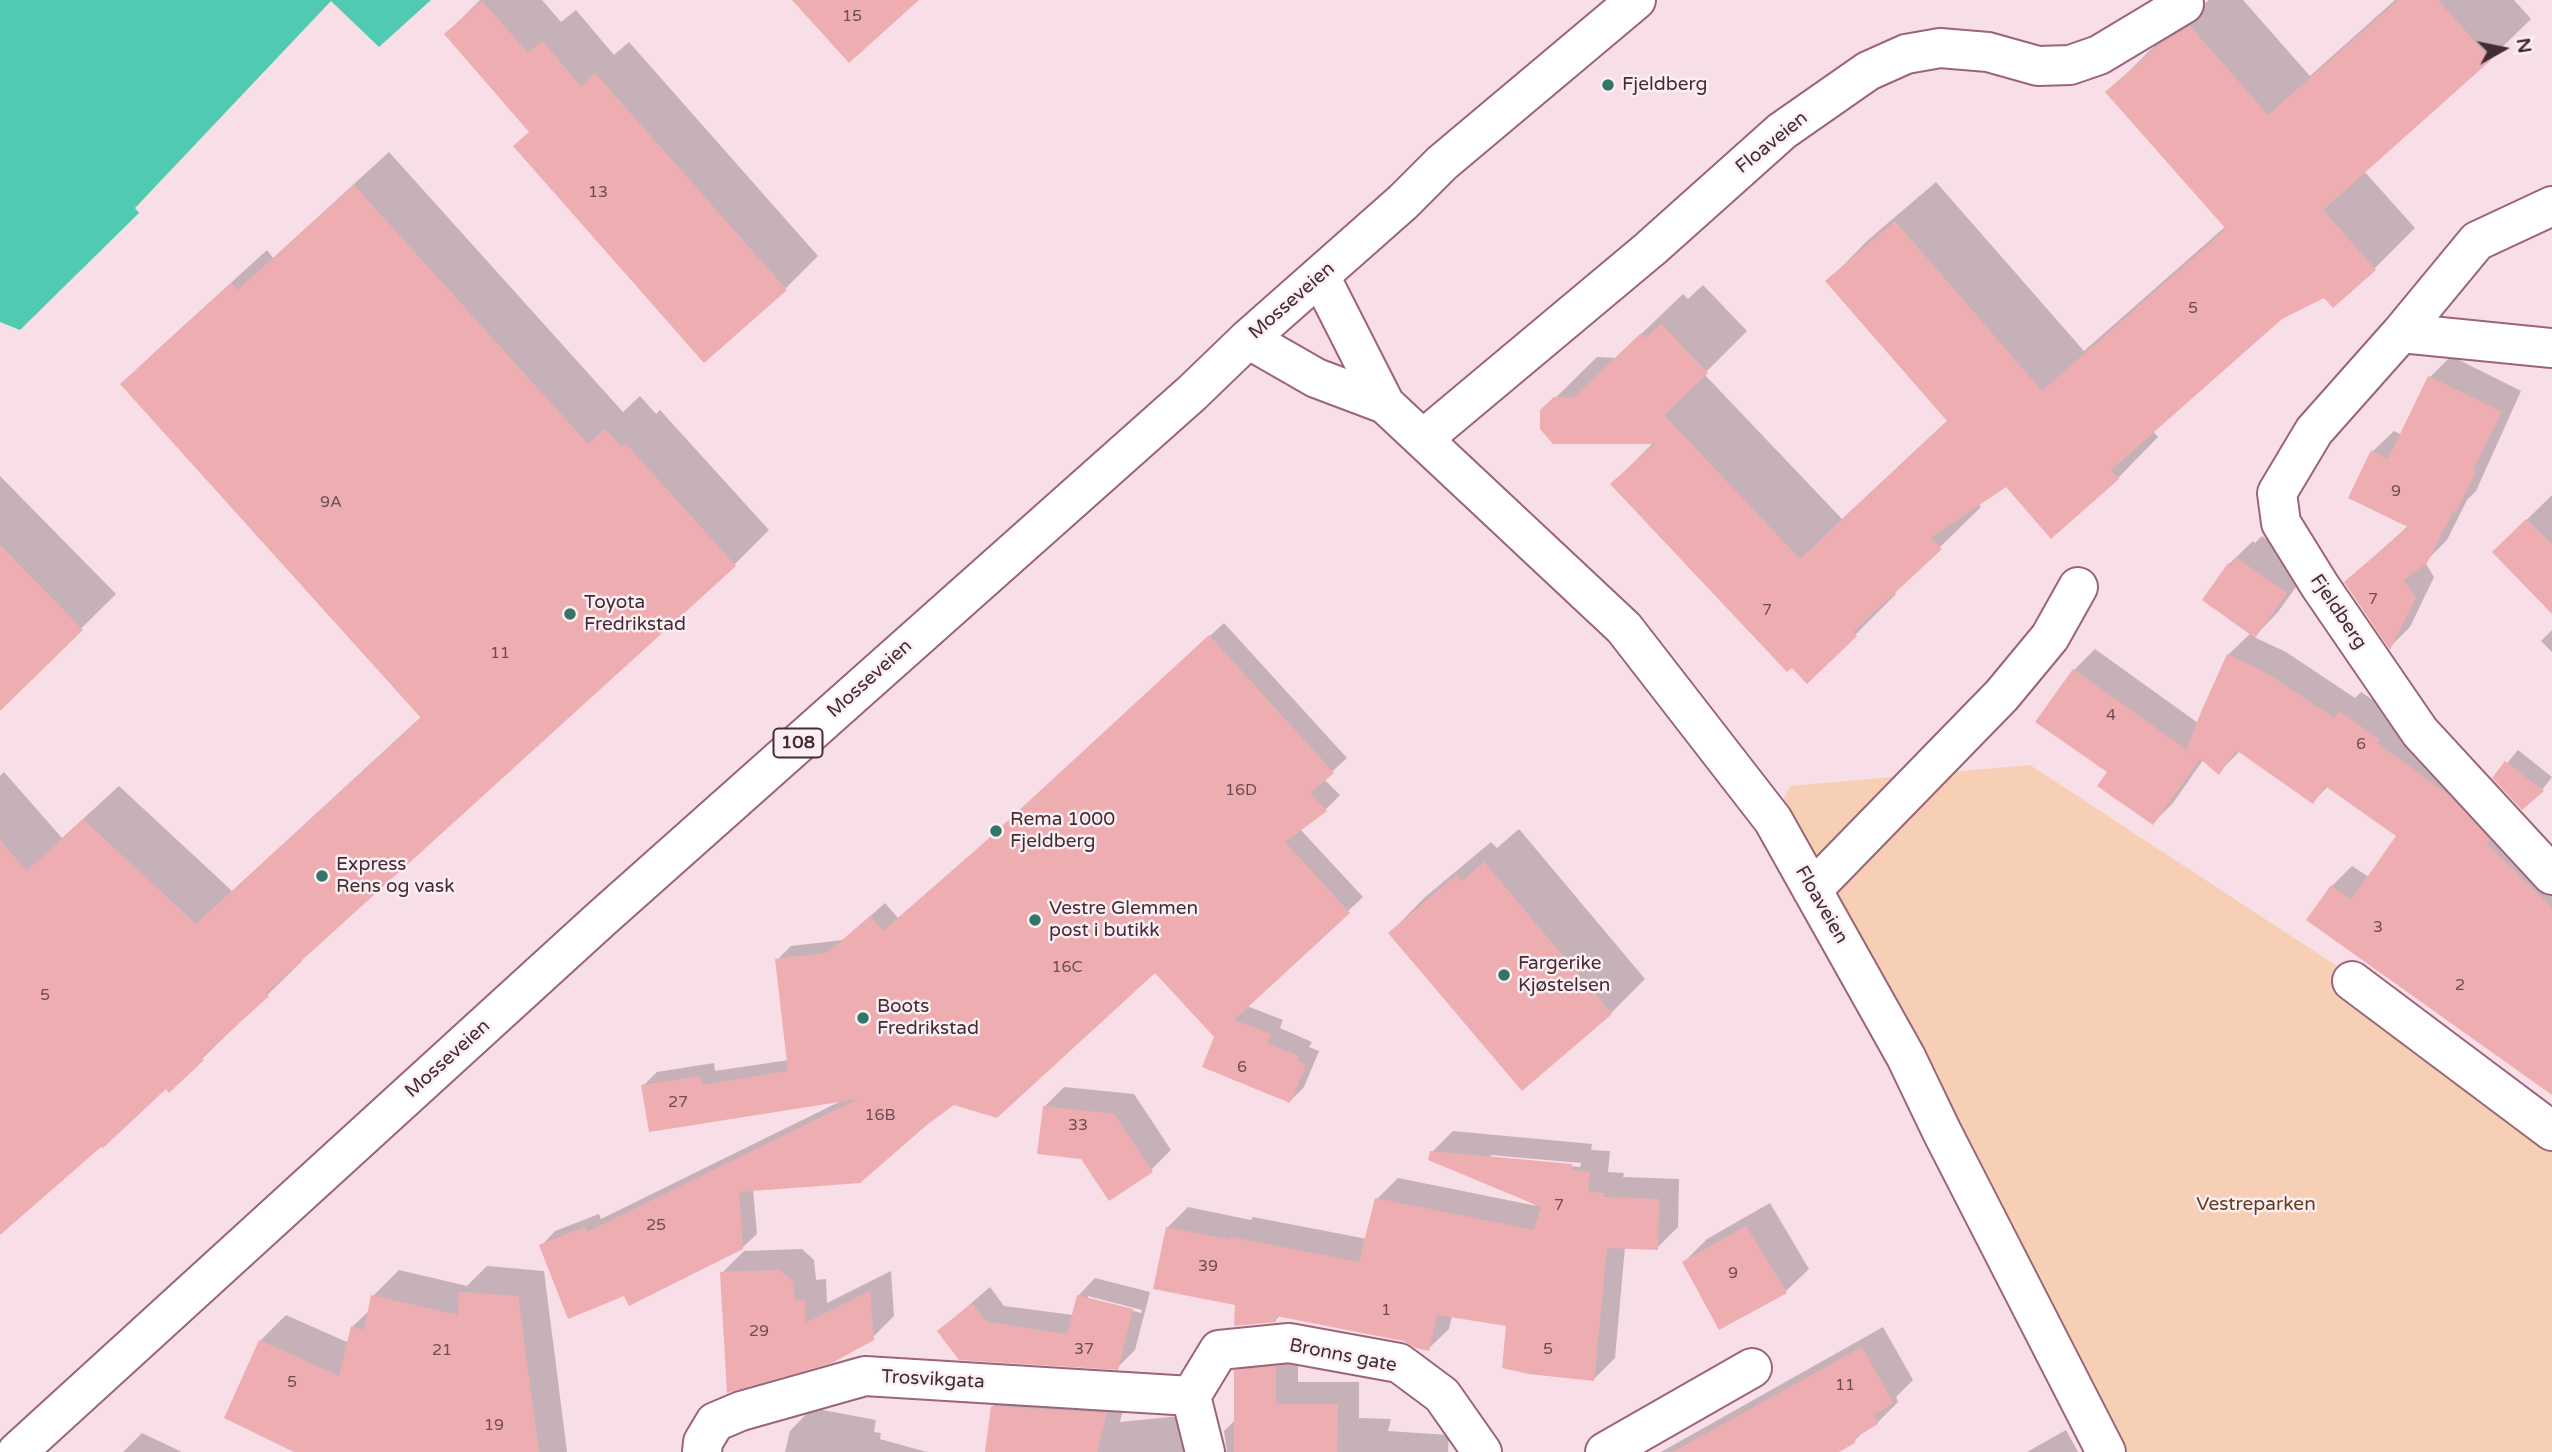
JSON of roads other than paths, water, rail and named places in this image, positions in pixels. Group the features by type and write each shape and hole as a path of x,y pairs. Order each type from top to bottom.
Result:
{"street":[{"name":"Mosseveien","path":"17,1452 601,919 1160,421 1443,163 1636,0"},
{"name":"Floaveien","path":"1423,439 1650,249 1782,131 1868,71 1906,54 1940,48 1988,52 2038,66 2070,65 2099,55 2184,4"},
{"name":"Fjeldberg","path":"2552,206 2477,241 2401,333 2314,431 2277,493 2281,523 2320,586 2420,732 2552,874"},
{"name":"Floaveien","path":"1320,276 1385,404 1624,628 1773,820 1906,1057 2106,1452"},
{"path":"2401,333 2552,348"},
{"name":"Floaveien","path":"1248,338 1316,378 1385,404"},
{"path":"1812,890 2002,695 2050,636 2078,587"},
{"path":"2352,981 2552,1131"},
{"name":"Bronns gate","path":"1191,1396 1219,1350 1289,1343 1399,1363 1443,1395 1482,1452"},
{"path":"1605,1452 1752,1368"},
{"name":"Trosvikgata","path":"702,1452 703,1442 715,1422 741,1411 865,1376 1191,1396"},
{"path":"1191,1396 1205,1452"}],"place":[{"name":"Fjeldberg","path":"1608,85"},
{"name":"Toyota Fredrikstad","path":"570,614"},
{"name":"Rema 1000 Fjeldberg","path":"996,831"},
{"name":"Express Rens og vask","path":"322,876"},
{"name":"Vestre Glemmen post i butikk","path":"1035,920"},
{"name":"Fargerike Kjøstelsen","path":"1504,975"},
{"name":"Boots Fredrikstad","path":"863,1018"}],"park label":[{"name":"Vestreparken","path":"2256,1205"}]}
